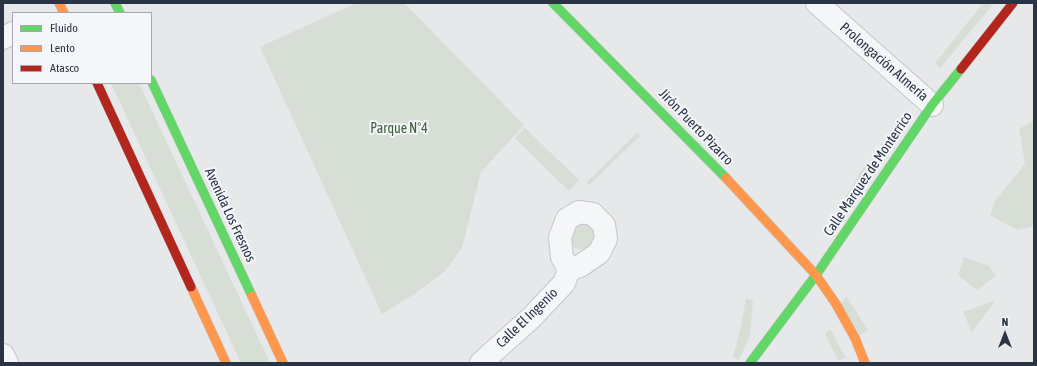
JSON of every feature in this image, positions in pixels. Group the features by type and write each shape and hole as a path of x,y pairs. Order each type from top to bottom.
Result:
{"street":[{"path":"115,3 120,12"},
{"name":"Jirón Puerto Pizarro","path":"553,3 715,166 816,275 836,304 856,338 865,363"},
{"name":"Prolongación Almería","path":"817,3 932,105"},
{"name":"Calle Marquez de Monterrico","path":"750,363 816,275 932,105 1013,3"},
{"name":"Avenida Los Fresnos","path":"152,82 283,363"},
{"path":"97,84 226,363"},
{"name":"Calle El Ingenio","path":"481,363 532,317 564,283 569,270"},
{"path":"3,355 7,363"}],"green space":[{"name":"Parque N°4","path":"356,3 404,3 524,125 481,172 462,248 445,271 416,293 382,314 260,47"},
{"path":"983,3 994,3 940,68 935,63"},
{"path":"111,84 139,84 270,363 241,363"},
{"path":"1034,120 1034,226 1017,230 990,215 995,201 1025,164 1019,129"},
{"path":"525,128 579,180 569,191 515,138"},
{"path":"637,133 640,136 589,185 587,182"},
{"path":"865,165 874,174 854,201 845,198"},
{"path":"580,221 593,225 597,237 589,248 575,248 571,244 569,230"},
{"path":"964,257 989,266 996,276 977,290 958,275"},
{"path":"846,296 868,330 860,335 841,305"},
{"path":"746,299 753,300 750,335 739,360 733,357"},
{"path":"996,300 972,332 963,312"},
{"path":"830,329 846,358 838,360 825,334"}],"traffic: fast":[{"path":"115,3 120,12"},
{"path":"553,3 726,178"},
{"path":"750,363 816,275 932,105 961,69"},
{"path":"152,82 252,296"}],"traffic: slow":[{"path":"59,3 64,12"},
{"path":"726,178 816,275 836,304 855,338 865,363"},
{"path":"191,287 226,363"},
{"path":"252,296 283,363"}],"traffic: jam":[{"path":"961,69 1013,3"},
{"path":"97,84 191,287"}]}
